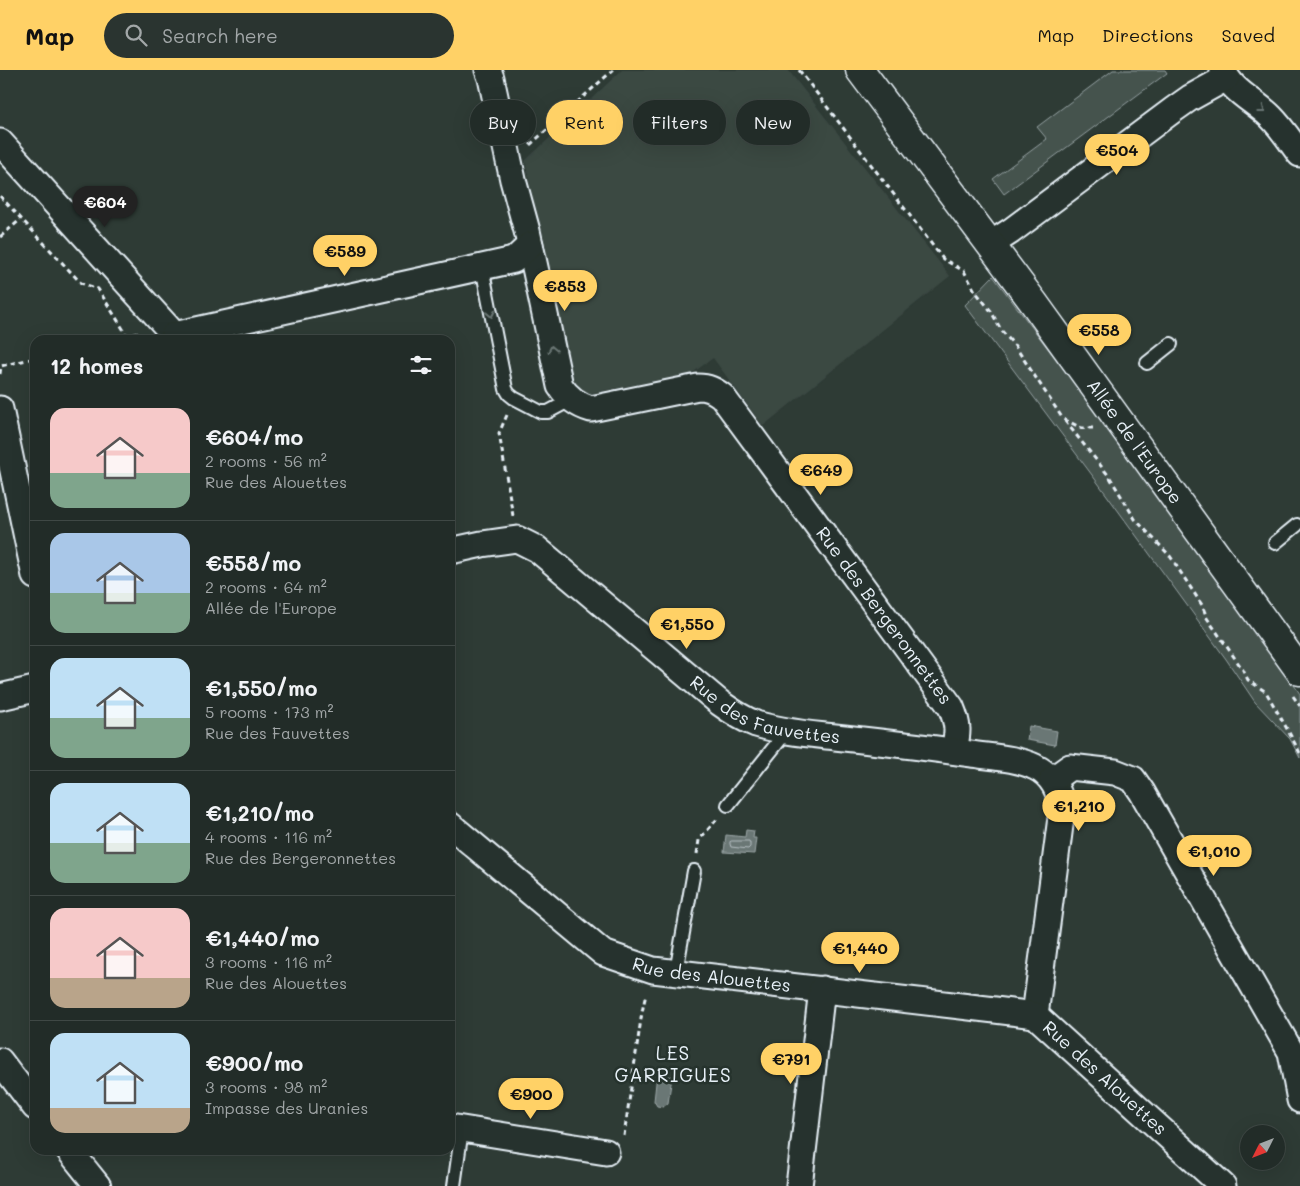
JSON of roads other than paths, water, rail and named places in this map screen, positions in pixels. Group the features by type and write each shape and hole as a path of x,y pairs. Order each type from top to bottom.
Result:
{"street":[{"path":"488,70 530,245 560,386 566,395"},
{"name":"Allée de l'Europe","path":"860,70 1034,303 1295,680"},
{"path":"990,244 1011,231 1224,74 1233,88 1270,115 1300,154"},
{"path":"0,142 174,335"},
{"path":"190,335 514,260 530,245"},
{"name":"Rue des Bergeronnettes","path":"566,395 580,406 591,408 706,386 722,396 951,707 957,722 954,751"},
{"path":"0,409 30,552"},
{"name":"Rue des Fauvettes","path":"455,550 517,539 537,549 720,703 756,724 788,731 954,751"},
{"path":"0,697 30,690"},
{"path":"954,751 1019,761 1036,767 1052,780 1061,799 1062,810 1035,1015"},
{"path":"1052,780 1070,767 1115,772 1133,779 1291,1052 1300,1100"},
{"name":"Rue des Alouettes","path":"455,829 603,953 664,971 1035,1015 1215,1183"},
{"path":"799,1186 822,990"},
{"path":"0,1061 30,1098"},
{"path":"456,1128 606,1152"},
{"path":"73,1155 98,1186"}],"lane":[{"path":"482,267 506,389 509,394 541,412 548,412 563,404 566,395"},
{"path":"1147,363 1171,344"},
{"path":"1275,542 1297,525"},
{"path":"728,805 788,731"},
{"path":"664,971 694,871"},
{"path":"454,1186 456,1128"}],"water":[{"path":"1029,726 1057,731 1055,745 1027,740"},
{"path":"746,830 754,831 753,838 756,838 754,854 724,852 726,835 745,837"},
{"path":"657,1074 672,1077 668,1103 663,1107 657,1106 654,1101"}],"district":[{"name":"LES GARRIGUES","path":"673,1064"}]}
